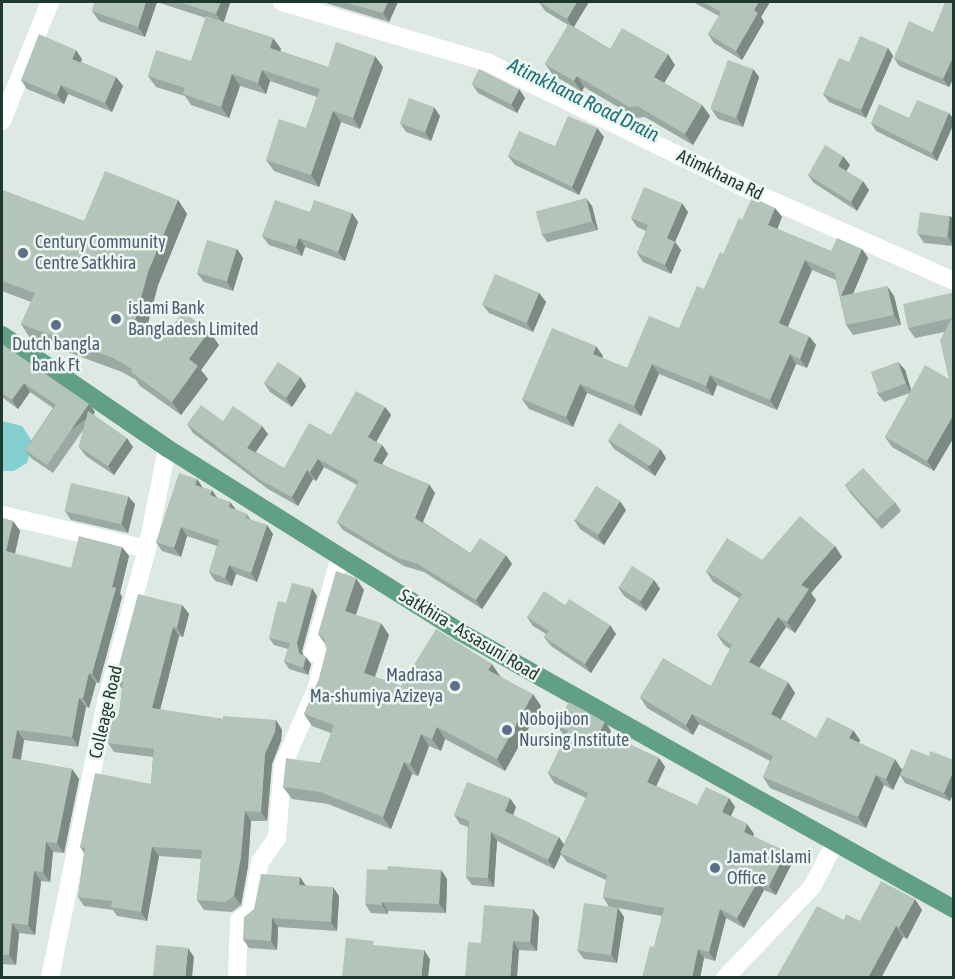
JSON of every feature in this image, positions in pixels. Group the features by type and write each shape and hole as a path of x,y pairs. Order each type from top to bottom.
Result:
{"main road":[{"name":"Satkhira - Assasuni Road","path":"2,334 167,448 460,632 954,909"}],"street":[{"path":"2,121 50,2"},
{"name":"Atimkhana Rd","path":"282,2 489,63 753,192 954,281"},
{"name":"Colleage Road","path":"51,978 106,702 147,549 167,448"},
{"path":"2,515 147,549"},
{"path":"237,978 239,920 251,912 260,862 277,838 283,765 317,687 324,657 313,653 340,557"},
{"path":"725,978 812,887 835,843"}],"water":[{"path":"2,421 22,426 33,443 27,463 14,471 2,471"}],"building":[{"path":"95,2 146,2 138,27 92,11"},
{"path":"179,2 221,2 216,14"},
{"path":"343,2 388,2 383,13"},
{"path":"539,2 577,2 567,19"},
{"path":"703,2 759,2 754,10 758,13 736,51 708,34 721,12"},
{"path":"945,2 954,2 954,55 943,79 894,58 909,21 933,32"},
{"path":"206,16 273,38 270,48 328,67 336,42 375,56 353,118 333,111 311,175 266,160 279,119 306,128 320,89 262,70 258,83 232,74 221,107 183,94 185,88 148,76 156,50 191,61"},
{"path":"569,24 610,49 622,28 668,54 654,77 702,105 685,134 637,106 629,107 577,76 574,81 545,64"},
{"path":"39,34 76,50 72,59 116,77 105,103 61,85 57,95 21,80"},
{"path":"860,36 888,48 861,110 823,94 839,58 849,62"},
{"path":"728,60 753,69 736,118 710,109"},
{"path":"479,69 519,89 511,105 471,84"},
{"path":"409,98 434,107 425,133 400,123"},
{"path":"917,100 949,113 932,153 871,123 879,104 909,118"},
{"path":"568,116 597,128 572,187 508,156 519,131 555,146"},
{"path":"825,145 843,156 838,166 863,181 851,202 808,175"},
{"path":"105,171 178,200 148,272 135,320 162,340 183,312 209,331 189,359 198,366 172,402 131,372 132,369 113,358 21,324 35,293 2,281 2,190 84,221"},
{"path":"644,187 682,203 667,238 675,242 665,265 637,253 648,225 631,218"},
{"path":"752,197 775,208 768,225 831,251 837,238 862,249 841,296 887,286 894,315 846,325 835,273 805,260 779,323 809,336 800,359 790,354 770,400 710,375 706,386 652,364 634,406 580,384 566,417 522,399 552,328 596,346 593,354 627,368 649,316 679,328 697,286 704,289 720,252 723,254 739,218 742,220"},
{"path":"586,198 592,221 542,235 536,211"},
{"path":"275,200 310,212 314,200 352,213 338,252 299,238 296,247 262,236"},
{"path":"920,212 950,216 947,238 917,234"},
{"path":"207,240 237,249 227,282 197,273"},
{"path":"495,274 539,293 526,323 482,304"},
{"path":"951,293 954,303 954,414 927,461 885,437 925,365 949,379 940,340 952,318 908,328 903,304"},
{"path":"2,344 89,404 47,465 25,450 56,405 24,383 12,400 2,393"},
{"path":"278,362 300,377 286,398 264,383"},
{"path":"898,362 906,384 879,394 871,372"},
{"path":"356,391 385,407 368,437 382,445 373,461 429,484 415,518 470,553 480,538 506,555 476,600 418,564 398,558 337,522 359,481 318,459 310,472 307,470 292,497 262,481 187,424 201,405 223,421 233,406 262,426 247,448 284,468 309,423 331,435"},
{"path":"88,411 127,438 108,466 79,447"},
{"path":"619,423 661,449 650,466 608,440"},
{"path":"863,468 895,502 877,519 845,485"},
{"path":"179,473 197,479 195,485 212,490 210,495 230,502 229,507 247,514 245,518 267,525 251,573 229,565 225,578 209,572 219,540 181,527 174,548 156,542"},
{"path":"71,483 128,496 121,524 64,511"},
{"path":"596,486 620,501 599,535 575,520"},
{"path":"800,516 835,546 801,585 809,589 787,622 778,617 749,662 788,682 771,714 816,738 827,717 853,730 849,738 895,759 886,779 876,775 858,817 763,777 773,756 692,714 686,725 640,697 663,658 711,686 732,645 717,635 742,594 706,571 727,538 762,560"},
{"path":"2,518 13,521 6,551 71,568 79,536 122,547 112,587 116,588 92,674 89,673 83,698 79,698 72,737 17,730 12,758 72,769 57,843 46,842 43,872 34,871 28,925 12,923 9,955 2,955"},
{"path":"632,566 654,580 641,601 619,587"},
{"path":"336,571 356,578 345,611 381,623 364,673 401,686 436,629 492,664 488,670 533,694 497,759 437,727 432,739 421,734 410,764 404,762 383,817 320,792 283,787 286,758 320,763 334,725 304,714 319,679 327,648 324,638 318,634"},
{"path":"292,583 312,588 297,643 299,653 306,657 303,668 284,661 290,643 269,638 278,601 286,603"},
{"path":"544,591 565,605 569,599 610,625 585,664 544,637 549,631 527,617"},
{"path":"138,594 182,605 177,628 173,627 152,708 223,719 223,716 276,720 275,732 265,754 261,812 245,811 241,857 234,896 225,902 197,900 202,850 152,847 141,912 111,907 112,901 78,897 85,848 80,847 95,773 151,784 154,749 108,743 112,714 119,715 123,682 115,680"},
{"path":"569,702 605,722 600,731 659,758 647,782 697,805 706,787 729,798 722,812 747,824 744,832 786,851 769,886 758,881 737,918 720,909 709,952 698,949 692,978 642,978 650,946 654,947 664,908 603,897 607,875 560,853 588,793 548,773 568,731 556,725"},
{"path":"911,749 929,756 930,751 954,760 954,770 944,793 900,775"},
{"path":"467,782 510,798 505,811 559,837 548,860 491,832 488,878 466,877 469,821 454,815"},
{"path":"388,866 441,870 439,904 382,902 382,905 365,904 367,869 387,870"},
{"path":"261,874 300,877 299,885 333,887 331,922 272,918 271,941 243,939 244,917 254,909"},
{"path":"881,881 915,899 899,928 896,926 868,978 780,978 777,976 817,906 844,920 846,914 860,921"},
{"path":"584,903 618,908 611,955 577,951"},
{"path":"484,905 533,909 530,942 513,941 510,978 465,978 468,942 481,943"},
{"path":"346,938 374,941 373,945 424,950 421,978 342,978"},
{"path":"156,945 188,948 185,978 153,978"}],"place":[{"name":"Century Community Centre Satkhira","path":"23,253"},
{"name":"islami Bank Bangladesh Limited","path":"116,319"},
{"name":"Dutch bangla bank Ft","path":"56,325"},
{"name":"Madrasa Ma-shumiya Azizeya","path":"455,686"},
{"name":"Nobojibon Nursing Institute","path":"507,730"},
{"name":"Jamat Islami Office","path":"715,868"}],"water label":[{"name":"Atimkhana Road Drain","path":"584,99"}]}
